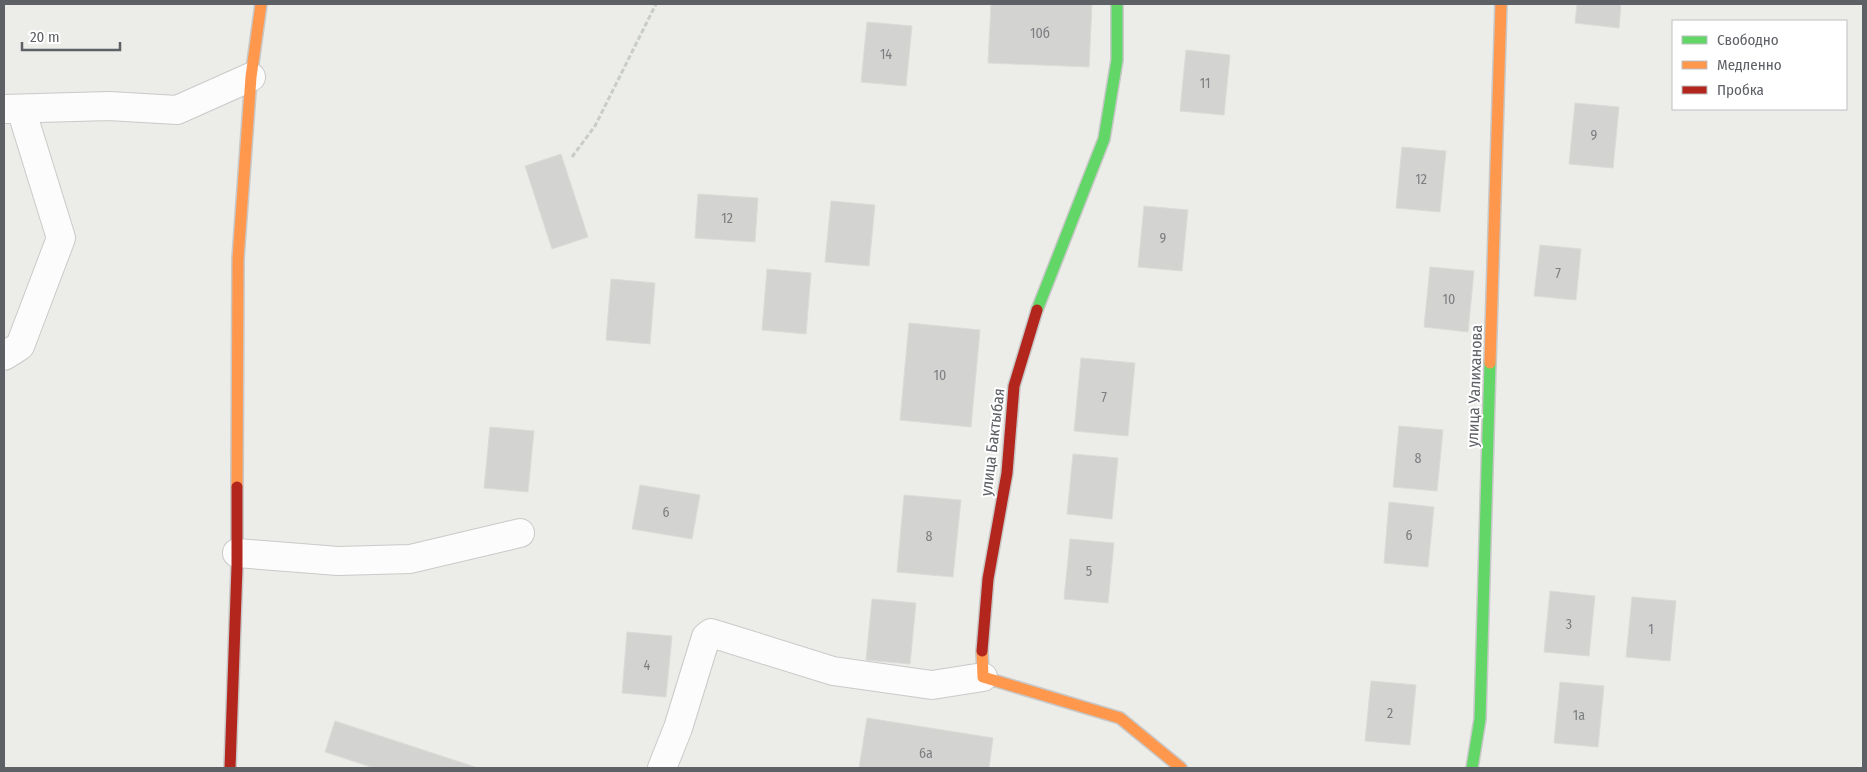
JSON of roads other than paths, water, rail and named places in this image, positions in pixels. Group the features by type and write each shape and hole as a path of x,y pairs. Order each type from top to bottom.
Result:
{"street":[{"path":"230,768 237,553 238,259 251,77 262,4"},
{"name":"улица Бактыбая","path":"983,677 982,641 988,579 1007,473 1014,386 1039,304 1104,139 1117,60 1117,4"},
{"name":"улица Уалиханова","path":"1472,768 1480,719 1501,4"},
{"path":"4,356 20,346 61,238 12,109 109,106 177,110 251,77"},
{"path":"237,553 338,561 410,559 520,533"},
{"path":"662,768 678,728 706,638 711,633 833,671 932,685 983,677 1120,718 1181,768"}]}
